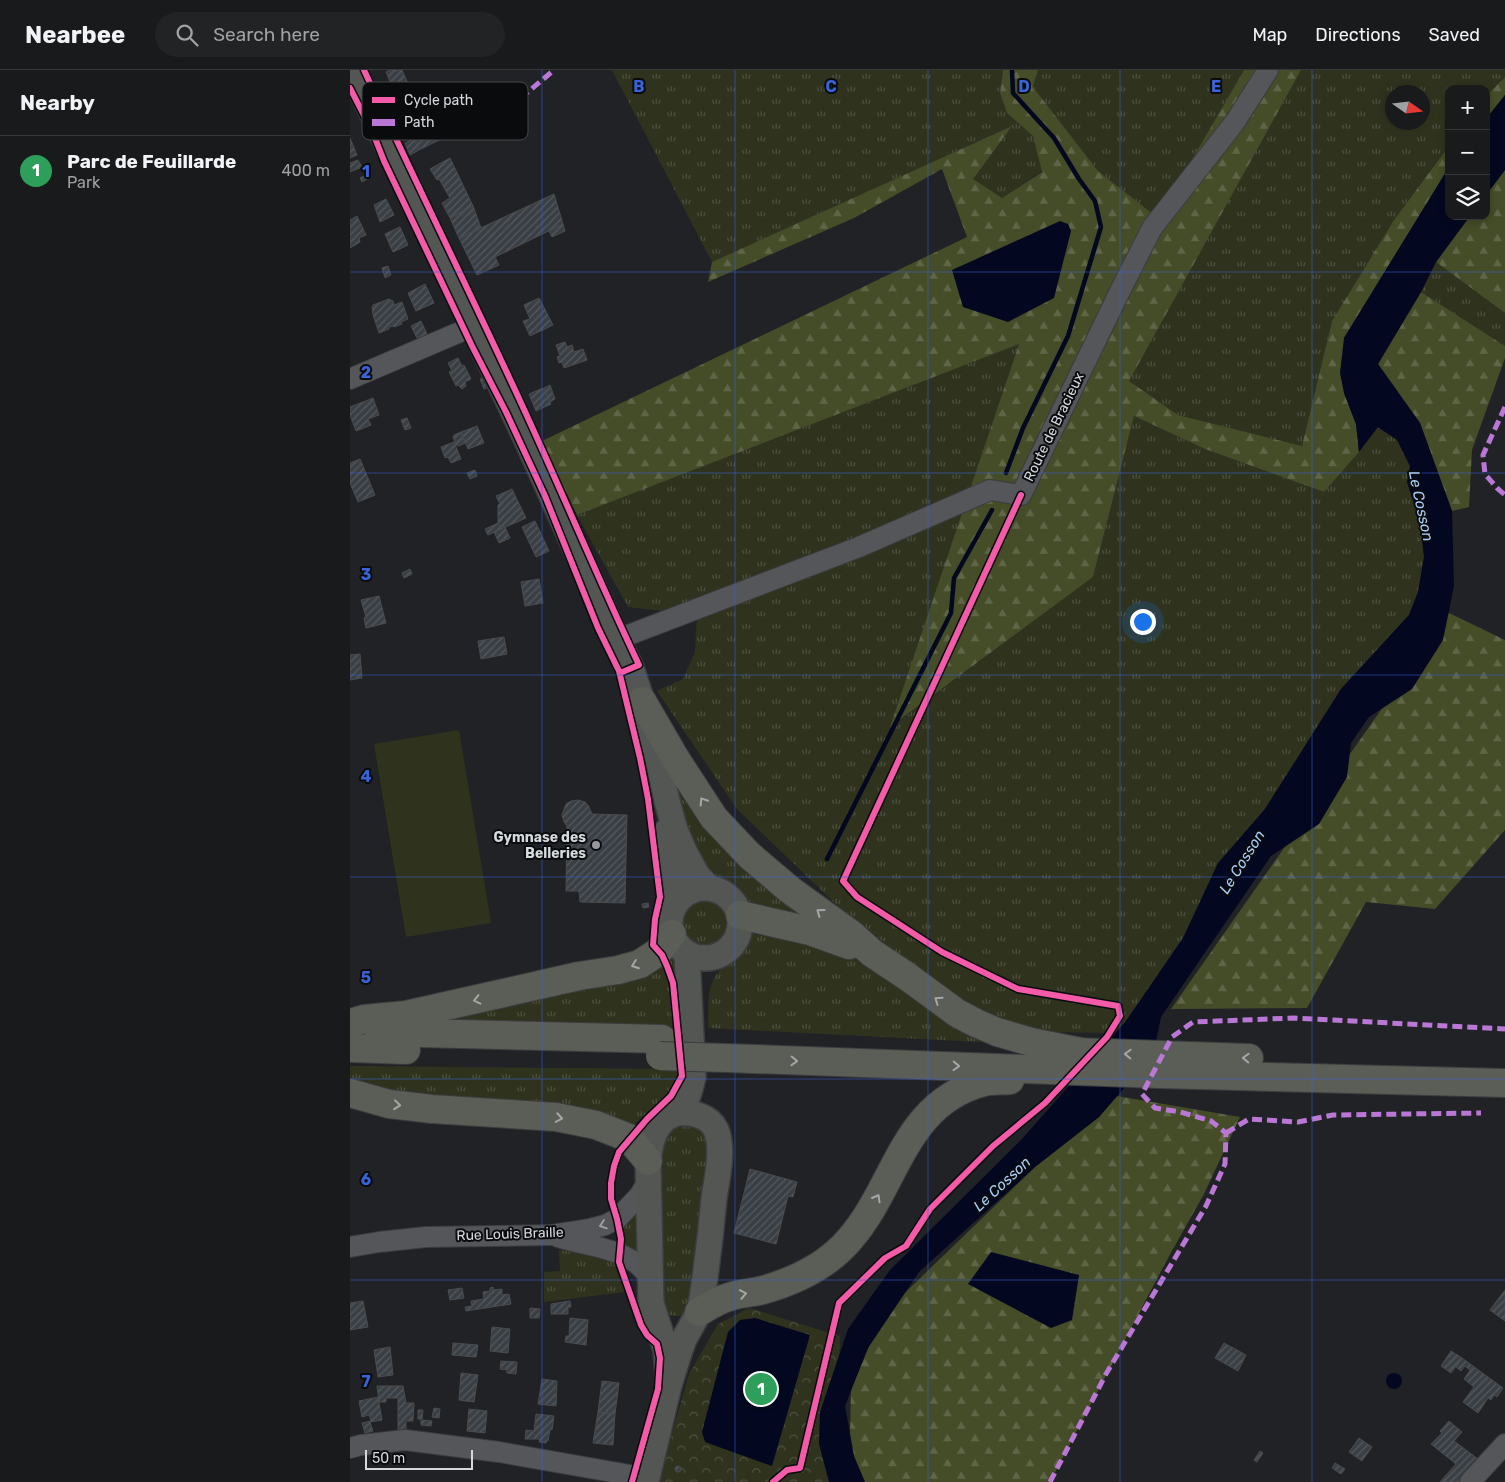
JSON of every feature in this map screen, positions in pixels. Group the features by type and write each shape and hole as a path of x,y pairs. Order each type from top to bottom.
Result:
{"highway":[{"path":"642,700 675,758 714,818 749,855 790,890 851,934 872,954 908,977 957,1013 998,1032 1031,1042 1075,1061"},
{"path":"740,915 810,931 872,954"},
{"path":"350,1023 364,1019 406,1015 579,976 618,970 640,964 658,952 680,944"},
{"path":"350,1031 728,1050 1167,1065 1505,1083"},
{"path":"350,1048 661,1047"},
{"path":"695,1318 714,1303 730,1296 762,1290 786,1282 803,1275 834,1255 851,1239 867,1216 917,1127 931,1111 945,1100 963,1090 984,1082 1028,1079 1075,1061"},
{"path":"1167,1065 1505,1066"},
{"path":"350,1093 389,1104 432,1109 556,1117 596,1125 629,1138 648,1171"}],"main road":[{"path":"352,70 362,91"},
{"path":"385,140 474,326 631,668 642,700 667,801 685,853 697,875 709,888"},
{"path":"667,801 666,836 676,903"},
{"path":"669,1385 666,1350 651,1304 648,1171 651,1142 664,1120 676,1113 684,1103 690,1092 693,1077 680,944 670,924 671,913 682,896 699,888 720,890 729,896 736,905 741,925 739,935 726,952 707,959 697,958 680,944"},
{"path":"710,1122 707,1100 702,1002 704,988 717,956"},
{"path":"646,1480 669,1385 680,1350 695,1318 707,1261 719,1152 717,1134 710,1122 703,1117 688,1112 676,1113"},
{"path":"657,1322 665,1327 676,1329 695,1318"}],"street":[{"name":"Route de Bracieux","path":"618,639 859,547 990,490 1021,495 1152,228 1235,122 1268,70"},
{"path":"350,379 474,326"},
{"name":"Rue Louis Braille","path":"350,1247 426,1237 551,1235 590,1229 617,1219 639,1196 648,1171"},
{"path":"551,1235 626,1257 638,1265 650,1278"},
{"path":"350,1448 406,1440 499,1452 646,1480"},
{"path":"1470,1482 1505,1444"}],"green space":[{"path":"612,70 1003,70 1000,93 1007,113 1033,136 1042,171 1002,198 972,179 1010,127 712,262"},
{"path":"1003,70 1038,70 1033,87 1098,171 1158,218 1244,70 1301,70 1129,381 1178,415 1302,446 1332,321 1394,220 1445,151 1445,174 1344,338 1344,393 1356,424 1359,452 1324,492 1205,449 1134,416 1093,577 890,727 1019,344 577,515 542,441 967,237 942,169 854,218 708,282 712,262 1012,126 973,179 1002,198 1042,172 1033,136 1007,113 1000,93"},
{"path":"1038,70 1244,70 1158,218 1098,171 1033,87"},
{"path":"1301,70 1505,70 1505,77 1490,92 1490,85 1445,85 1445,151 1394,220 1332,321 1302,446 1178,415 1128,381"},
{"path":"1505,77 1505,95 1490,114 1490,92"},
{"path":"1505,170 1505,313 1436,262 1467,220 1490,220 1490,190"},
{"path":"1436,262 1505,313 1505,346 1421,292"},
{"path":"1421,292 1505,346 1505,358 1472,450 1469,507 1452,511 1420,423 1378,364"},
{"path":"1019,344 891,727 1093,577 1134,416 1205,449 1324,492 1359,452 1377,427 1397,440 1410,466 1407,482 1420,522 1424,557 1418,592 1409,615 1341,689 1265,809 1219,863 1183,938 1126,1021 1115,1033 1036,1032 964,1005 844,912 737,809 657,691 683,679 695,652 697,615 628,607 577,515"},
{"path":"1449,613 1505,640 1505,830 1435,909 1366,902 1307,1008 1171,1009"},
{"path":"459,730 491,923 406,937 374,744"},
{"path":"680,777 833,929 756,911 738,887 727,880 712,877 695,857 672,784"},
{"path":"707,898 716,900 724,905 729,913 731,922 729,931 724,939 716,944 707,946 698,944 690,939 685,931 683,922 685,913 690,905 698,900"},
{"path":"753,925 854,954 1000,1043 708,1028 708,1002 712,983 718,972 744,949"},
{"path":"670,948 675,954 683,1027 405,1024"},
{"path":"350,1066 679,1069 679,1076 669,1093 628,1130 440,1102 350,1085"},
{"path":"1117,1096 1240,1117 1204,1194 1168,1258 1050,1482 849,1482 851,1388 883,1314 1035,1167 1099,1117"},
{"path":"683,1122 703,1129 710,1152 691,1303 686,1314 678,1316 668,1315 662,1309 660,1149 663,1135"},
{"path":"640,1207 640,1260 624,1251 625,1237 622,1222"},
{"path":"559,1250 580,1253 614,1263 625,1292 544,1302 544,1272 560,1271"},
{"path":"749,1308 840,1336 836,1436 843,1482 658,1482 689,1374 718,1324"}],"water":[{"path":"1505,95 1505,170 1490,190 1490,130 1490,114"},
{"name":"Le Cosson","path":"1445,174 1445,220 1467,220 1436,262 1421,292 1378,364 1420,423 1452,511 1454,586 1443,640 1412,689 1369,717 1351,743 1347,777 1319,824 1271,856 1161,1017 1156,1041 1125,1087 1099,1117 1035,1167 919,1272 868,1348 845,1406 854,1456 865,1482 829,1482 819,1444 820,1412 848,1329 890,1270 1022,1139 1126,1021 1183,938 1218,863 1265,809 1341,689 1409,615 1418,592 1424,557 1420,522 1407,482 1410,466 1397,440 1378,427 1359,452 1356,424 1344,393 1340,373 1344,338"},
{"path":"1060,221 1068,224 1071,231 1054,298 1008,322 963,307 952,270"},
{"path":"991,1252 1079,1275 1072,1320 1051,1328 968,1284"},
{"path":"755,1318 810,1335 772,1466 705,1442 702,1432 728,1332 740,1320"},
{"path":"1394,1373 1402,1381 1394,1389 1386,1381"}],"building":[{"path":"402,70 407,82 390,82 386,72"},
{"path":"350,138 357,155 350,158"},
{"path":"414,140 419,150 410,155 405,143"},
{"path":"415,140 439,140 419,150"},
{"path":"450,158 473,206 450,218 442,203 450,198 439,179 437,180 430,169"},
{"path":"358,160 362,167 350,172 350,163"},
{"path":"366,175 367,179 362,182 360,178"},
{"path":"554,194 563,224 495,257 499,265 477,275 459,238"},
{"path":"386,199 394,215 380,222 374,205"},
{"path":"473,206 481,228 459,238 450,218"},
{"path":"357,216 366,235 359,238 360,242 350,248 350,220"},
{"path":"563,224 565,231 552,237 549,231"},
{"path":"400,227 408,245 393,252 385,234"},
{"path":"388,266 391,275 385,278 382,268"},
{"path":"425,284 434,303 416,311 408,293"},
{"path":"539,298 553,325 530,336 523,321 530,319 524,305"},
{"path":"389,299 393,301 394,305 402,302 408,319 401,322 402,324 389,327 389,329 379,333 372,307"},
{"path":"421,321 427,334 417,338 411,326"},
{"path":"565,342 567,347 572,345 574,352 583,349 587,360 564,368 562,362 559,363 557,357 560,356 556,345"},
{"path":"458,358 471,379 465,382 466,386 462,389 458,385 456,386 449,372 452,371 448,363"},
{"path":"485,377 489,387 484,389 480,379"},
{"path":"550,385 555,399 550,402 544,388"},
{"path":"543,388 551,404 536,411 529,394"},
{"path":"373,398 379,415 368,419 371,425 356,431 350,415 350,407"},
{"path":"407,418 411,428 405,430 401,420"},
{"path":"477,426 484,443 468,449 461,432"},
{"path":"461,432 465,443 459,446 456,445 453,437"},
{"path":"454,442 461,459 451,463 448,457 445,458 441,447"},
{"path":"360,459 375,495 358,502 350,483 350,463"},
{"path":"475,470 477,476 470,479 467,473"},
{"path":"512,489 526,518 501,529 498,523 498,505 500,504 496,496"},
{"path":"535,521 549,551 536,557 522,527"},
{"path":"498,523 501,529 488,535 485,529"},
{"path":"505,527 510,538 499,543 494,532"},
{"path":"410,569 412,574 404,578 402,573"},
{"path":"539,579 543,603 525,606 521,582"},
{"path":"379,596 386,623 366,628 364,618 366,617 361,600"},
{"path":"504,637 507,654 481,659 478,641"},
{"path":"360,654 362,678 350,680 350,655"},
{"name":"Gymnase des Belleries","path":"578,800 588,805 592,814 627,815 625,903 580,902 579,891 566,891 567,826 562,815 566,804"},
{"path":"648,903 649,907 643,908 642,904"},
{"path":"750,1169 797,1182 793,1197 788,1196 776,1244 734,1233"},
{"path":"493,1287 493,1290 502,1289 502,1295 509,1294 511,1304 466,1311 465,1307 472,1306 471,1301 484,1299 483,1292 490,1291 490,1288"},
{"path":"462,1288 464,1298 450,1300 448,1290"},
{"path":"1505,1290 1505,1321 1490,1310"},
{"path":"363,1301 368,1327 350,1330 350,1303"},
{"path":"570,1301 571,1307 568,1307 568,1314 551,1314 551,1304"},
{"path":"530,1308 540,1309 539,1318 530,1318"},
{"path":"570,1318 588,1320 586,1345 565,1342 566,1336 569,1336"},
{"path":"492,1327 510,1329 508,1353 490,1351"},
{"path":"453,1343 478,1345 476,1357 452,1355"},
{"path":"1224,1343 1246,1355 1238,1371 1215,1358"},
{"path":"390,1347 393,1375 378,1377 374,1350"},
{"path":"1451,1351 1462,1358 1451,1373 1441,1366"},
{"path":"1462,1358 1473,1366 1470,1370 1465,1366 1461,1371 1456,1367"},
{"path":"501,1361 517,1362 516,1374 507,1373 507,1370 500,1369"},
{"path":"1473,1366 1503,1388 1497,1397 1494,1395 1491,1400 1488,1398 1478,1413 1463,1402 1474,1387 1464,1379"},
{"path":"461,1373 478,1375 474,1402 459,1400"},
{"path":"542,1379 557,1381 556,1406 538,1404"},
{"path":"602,1381 619,1383 615,1414 598,1412"},
{"path":"377,1386 403,1386 406,1403 414,1403 413,1421 406,1421 406,1430 398,1430 398,1398 386,1398 386,1402 379,1402"},
{"path":"378,1397 382,1420 370,1422 373,1431 365,1433 362,1423 371,1421 369,1415 362,1417 359,1401"},
{"path":"434,1408 440,1409 439,1418 432,1417"},
{"path":"469,1409 487,1411 485,1433 467,1431"},
{"path":"418,1410 423,1410 422,1419 418,1419"},
{"path":"598,1412 615,1414 613,1445 593,1443"},
{"path":"536,1414 554,1416 552,1430 550,1429 546,1443 539,1442 540,1439 525,1439 526,1430 534,1431"},
{"path":"421,1420 432,1421 431,1426 421,1425"},
{"path":"1449,1421 1462,1432 1454,1441 1478,1459 1458,1482 1440,1482 1456,1464 1431,1444 1442,1433 1440,1431"},
{"path":"1359,1438 1372,1447 1362,1461 1349,1452"},
{"path":"1260,1451 1263,1453 1257,1462 1254,1460"},
{"path":"1335,1463 1345,1469 1341,1474 1332,1468"},
{"path":"678,1466 681,1469 678,1472 675,1469"}],"waterway":[{"path":"1006,473 1023,428 1068,336 1101,227 1095,201 1054,138 1013,93 1012,70"},
{"path":"827,859 951,613 954,578 992,510"}],"marked path":[{"path":"528,92 554,70"},
{"path":"1505,407 1483,455 1485,474 1505,495"},
{"path":"1050,1482 1106,1374 1206,1206 1225,1164 1226,1133 1211,1121 1180,1112 1155,1108 1142,1094 1172,1037 1193,1022 1294,1018 1505,1029"},
{"path":"1226,1133 1249,1119 1298,1122 1333,1115 1481,1113"}],"cycle path":[{"path":"364,70 370,82"},
{"path":"350,88 362,111"},
{"path":"376,140 384,161 545,496 598,628 619,671 648,799 660,897 655,919 653,945 662,955 673,983 682,1076 671,1096 647,1119 619,1152 611,1183 611,1199 621,1239 619,1262 641,1325 647,1335 657,1344 660,1358 658,1389 632,1482"},
{"path":"396,140 507,373 639,665 620,673"},
{"path":"773,1482 787,1470 800,1468 839,1303 885,1258 906,1246 930,1209 993,1146 1045,1103 1107,1037 1120,1016 1118,1006 1018,989 942,952 857,897 843,881 1021,495"}],"place":[{"name":"Gymnase des Belleries","path":"596,845"},
{"name":"Parc de Feuillarde","path":"761,1389"}]}
